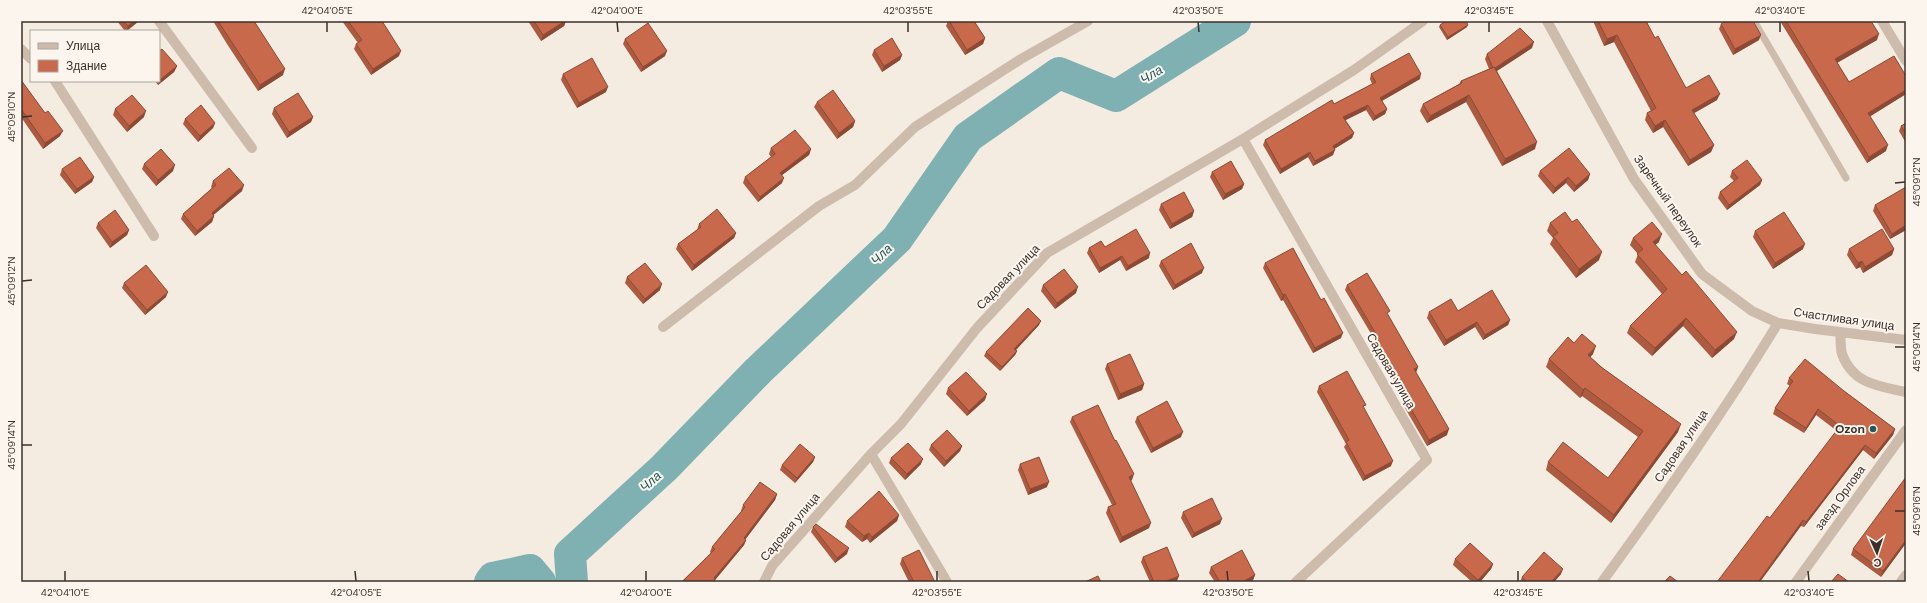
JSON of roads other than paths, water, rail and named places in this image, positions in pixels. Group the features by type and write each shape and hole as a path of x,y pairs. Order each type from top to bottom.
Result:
{"street":[{"path":"159,21 252,148"},
{"path":"663,327 819,206 854,185 914,127 1021,59 1088,21"},
{"name":"Садовая улица","path":"764,582 772,566 871,454 901,424 976,328 1047,254 1243,139 1354,70 1423,21"},
{"name":"Заречный переулок","path":"1547,21 1634,179 1702,274 1752,311 1778,323"},
{"path":"1882,21 1906,61"},
{"path":"21,49 30,58"},
{"path":"56,82 154,236"},
{"name":"Садовая улица","path":"1243,139 1427,460 1296,582"},
{"name":"Садовая улица","path":"1602,582 1650,515 1758,356 1778,323"},
{"name":"Счастливая улица","path":"1778,323 1906,340"},
{"path":"1840,332 1842,353 1854,374 1867,383 1906,392"},
{"name":"заезд Орлова","path":"1796,582 1906,430"},
{"path":"871,454 947,582"},
{"path":"1901,582 1906,575"}],"lane":[{"path":"1754,21 1846,178"}],"waterway":[{"name":"Чла","path":"572,582 570,554 664,468 758,371 897,239 968,137 1059,73 1116,96 1235,21"},
{"name":"Чла","path":"490,582 493,578 530,570 540,582"}],"place":[{"name":"Ozon","path":"1873,429"}]}
